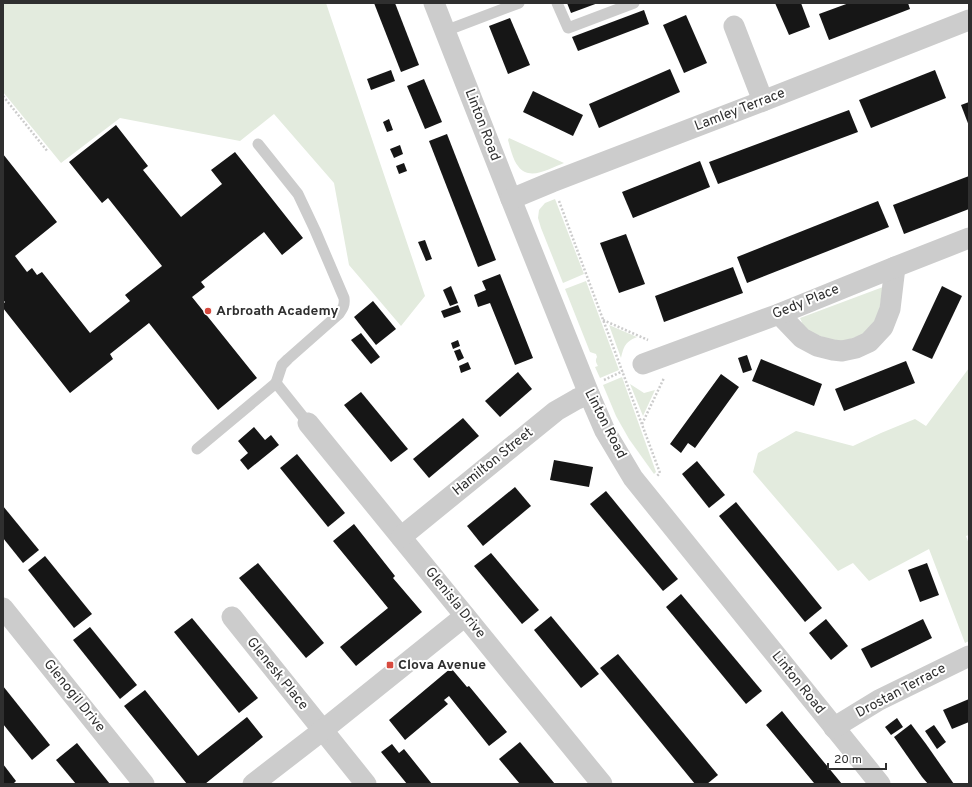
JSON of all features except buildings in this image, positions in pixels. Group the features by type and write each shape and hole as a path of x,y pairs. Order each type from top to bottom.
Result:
{"street":[{"name":"Linton Road","path":"434,3 587,391 605,431 633,478 880,784"},
{"name":"Lamley Terrace","path":"511,199 969,20"},
{"path":"734,26 763,101"},
{"name":"Gedy Place","path":"642,364 779,314 969,238"},
{"path":"779,314 802,338 817,346 842,351 856,348 868,342 883,327 890,309 895,267"},
{"name":"Hamilton Street","path":"401,537 556,411 577,399 587,391"},
{"name":"Glenisla Drive","path":"308,423 602,784"},
{"name":"Glenogil Drive","path":"3,608 144,784"},
{"path":"253,784 465,616"},
{"name":"Glenesk Place","path":"232,617 366,784"},
{"name":"Drostan Terrace","path":"834,728 879,700 969,656"}],"lane":[{"path":"445,31 519,3"},
{"path":"557,3 568,28 634,3"},
{"path":"197,449 276,383 282,365 339,314 345,303 315,230 298,194 258,144"},
{"path":"276,383 308,423"}],"path":[{"path":"3,96 48,152"},
{"path":"552,182 660,473 641,488"},
{"path":"587,391 622,371 642,364"}],"shaded area":[{"path":"3,3 326,3 425,296 401,326 349,265 334,183 274,114 240,141 120,118 61,163 3,92"},
{"path":"509,138 564,163 540,172 528,173 523,171 513,157 508,140"},
{"path":"555,199 584,274 563,283 538,218 539,210 545,203"},
{"path":"586,281 619,370 600,378 595,367 598,366 596,362 596,354 590,352 565,289"},
{"path":"883,287 878,319 865,334 838,343 810,332 803,325 800,318"},
{"path":"609,325 637,337 626,345 621,358"},
{"path":"969,368 969,535 966,536 969,544 969,641 965,643 929,549 869,581 853,563 838,571 753,472 758,453 796,431 853,446 915,419 926,426"},
{"path":"622,377 656,472 654,474 629,439 616,416 603,385"},
{"path":"630,384 644,393 655,390 643,416"}],"place":[{"name":"Arbroath Academy","path":"208,311"},
{"name":"Clova Avenue","path":"390,665"}]}
